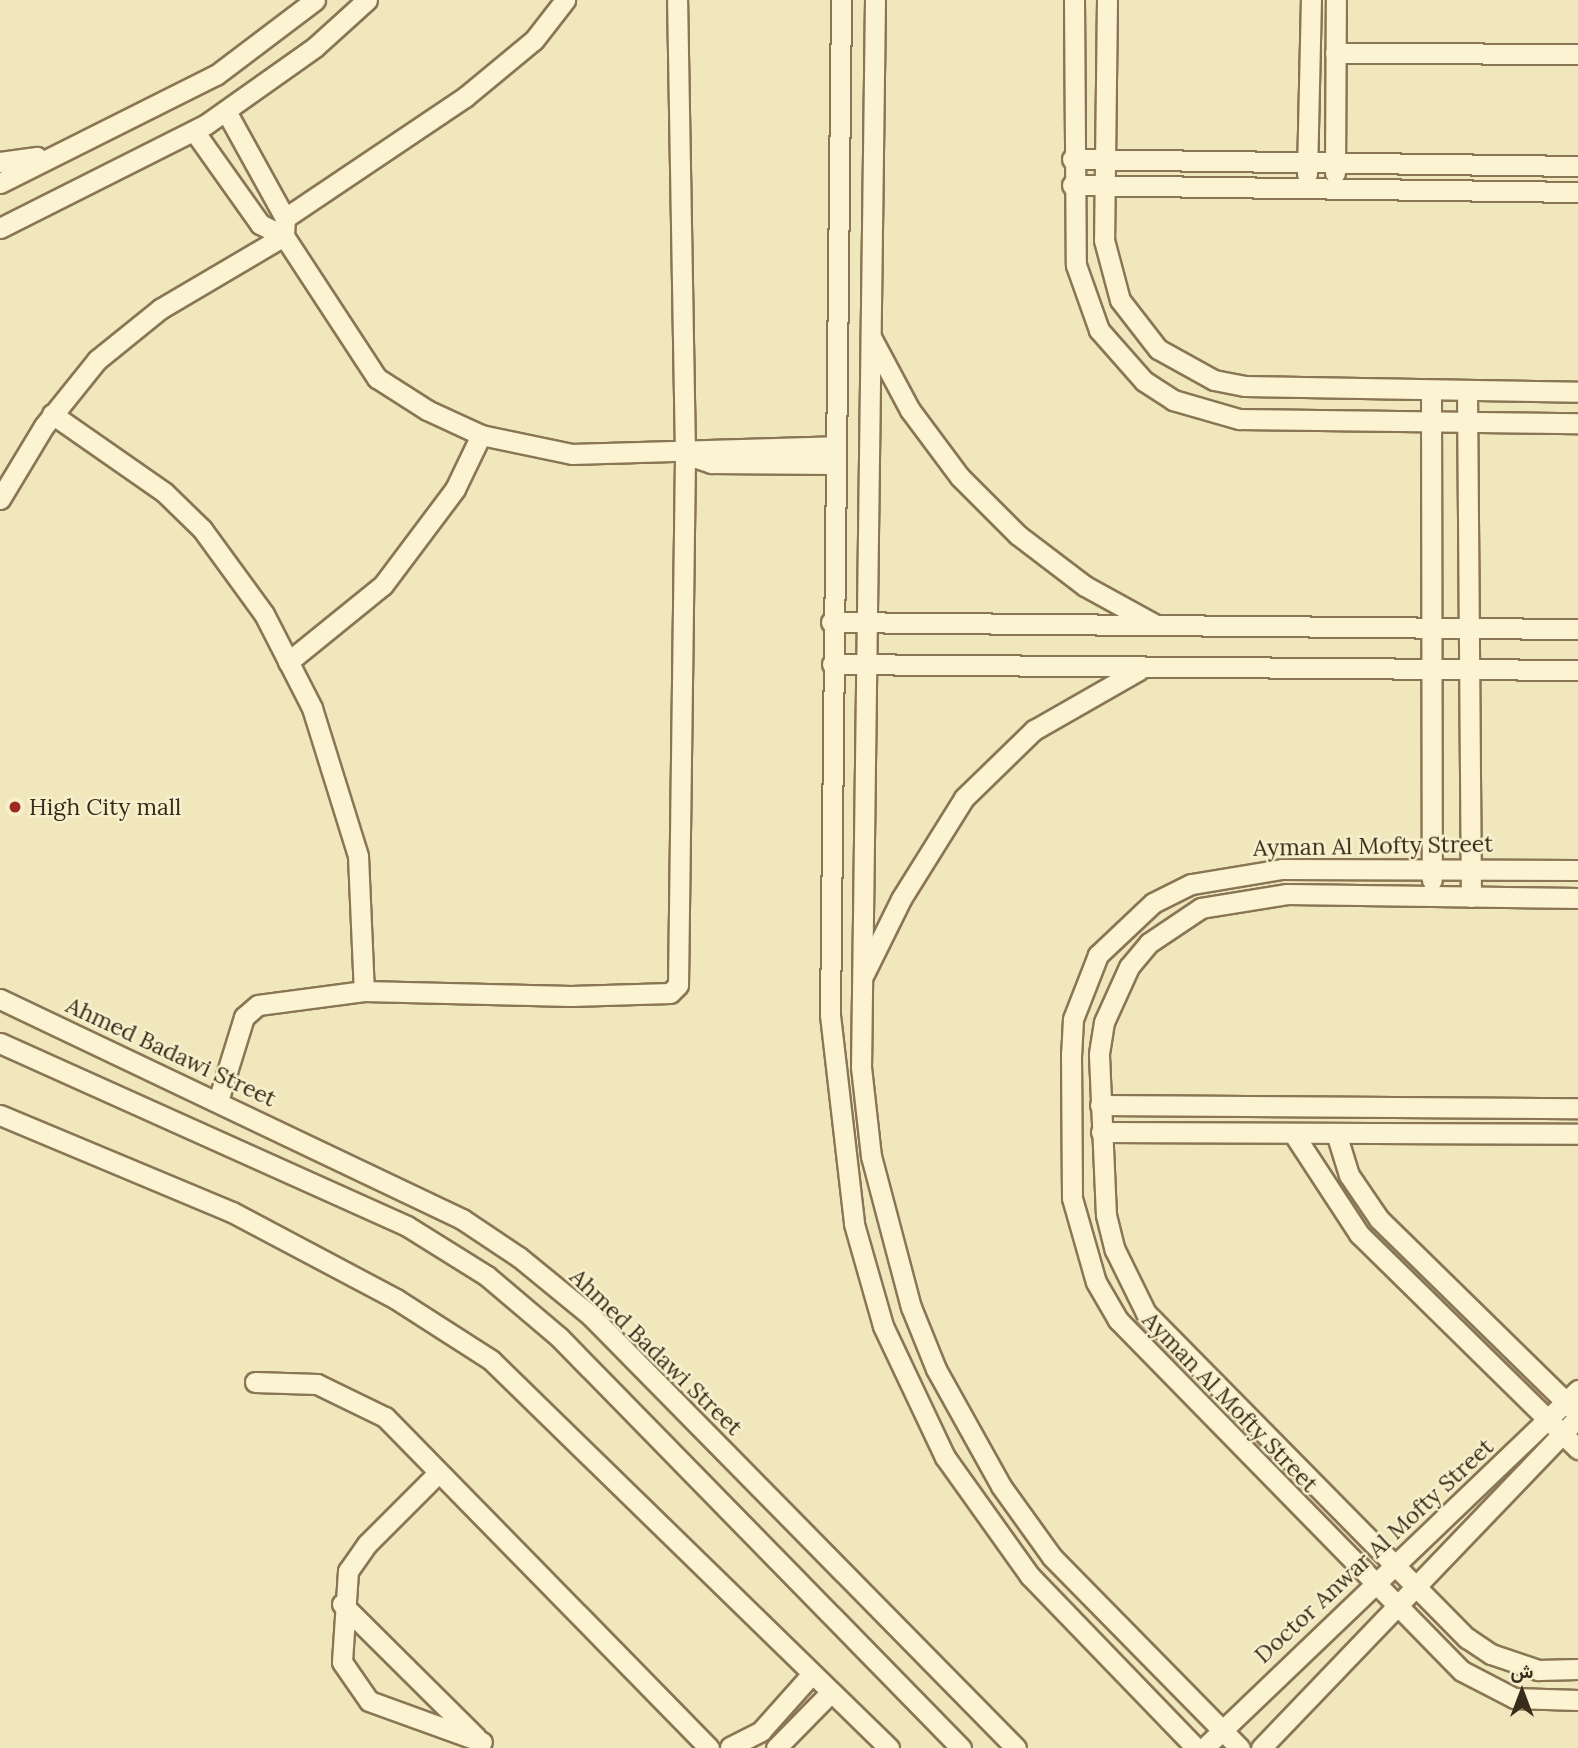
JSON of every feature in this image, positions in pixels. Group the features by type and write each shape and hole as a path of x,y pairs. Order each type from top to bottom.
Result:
{"street":[{"path":"0,183 52,155 136,120 216,75 315,0"},
{"path":"0,228 194,131 315,47 367,0"},
{"path":"0,499 52,414 97,360 160,309 285,227 465,97 534,40 565,0"},
{"path":"218,1101 249,1011 363,991 571,996 670,993 678,985 685,454 677,0"},
{"path":"841,0 831,622 834,1093 853,1224 883,1326 945,1457 985,1518 1060,1608 1196,1748"},
{"path":"875,0 861,1067 870,1156 890,1243 936,1369 1001,1486 1052,1557 1240,1748"},
{"path":"1074,0 1072,185 1076,265 1084,299 1119,357 1173,400 1205,412 1300,422 1578,423"},
{"path":"1107,0 1104,185 1109,271 1137,327 1176,361 1214,380 1303,391 1578,392"},
{"path":"1307,188 1311,0"},
{"path":"1335,188 1336,0"},
{"path":"1335,53 1578,54"},
{"path":"226,111 285,227 377,378 481,435 572,454 685,454 712,446 834,455"},
{"path":"194,131 260,224 285,227"},
{"path":"0,162 52,155"},
{"path":"1072,159 1578,166"},
{"path":"1072,185 1578,192"},
{"path":"870,337 943,454 1018,536 1085,586 1158,626"},
{"path":"1300,422 1303,391"},
{"path":"1431,391 1432,897"},
{"path":"1467,391 1467,669 1471,897"},
{"path":"52,414 164,492 202,529 250,592 288,662 317,720 358,856 363,991"},
{"path":"288,662 339,626 391,576 455,489 481,435"},
{"path":"831,622 1578,629"},
{"path":"832,664 865,667 1578,670"},
{"path":"862,978 901,899 964,798 1034,730 1143,668"},
{"name":"Ayman Al Mofty Street","path":"1578,870 1282,869 1191,884 1120,929 1082,986 1073,1019 1072,1198 1096,1282 1146,1354 1393,1605 1487,1687 1544,1702 1578,1700"},
{"name":"Ayman Al Mofty Street","path":"1578,898 1243,897 1173,923 1149,943 1114,995 1100,1055 1101,1132 1115,1250 1146,1313 1414,1583 1491,1654 1538,1670 1578,1669"},
{"name":"Ahmed Badawi Street","path":"0,999 462,1219 529,1265 591,1316 1016,1748"},
{"path":"0,1043 407,1226 487,1276 559,1337 961,1748"},
{"path":"1100,1105 1578,1108"},
{"path":"0,1115 232,1212 396,1298 491,1360 828,1695 889,1748"},
{"path":"1101,1132 1578,1134"},
{"path":"1293,1133 1359,1234 1578,1448"},
{"path":"1336,1133 1349,1175 1379,1219 1575,1406"},
{"path":"255,1382 317,1384 354,1398 385,1417 709,1748"},
{"name":"Doctor Anwar Al Mofty Street","path":"1261,1748 1575,1406"},
{"name":"Doctor Anwar Al Mofty Street","path":"1204,1748 1394,1563 1556,1426"},
{"path":"438,1472 356,1557 342,1604 342,1662 357,1691 384,1709 484,1745"},
{"path":"342,1604 484,1745"},
{"path":"733,1748 761,1731 810,1676"},
{"path":"775,1748 828,1695"}],"place":[{"name":"High City mall","path":"15,807"}]}
